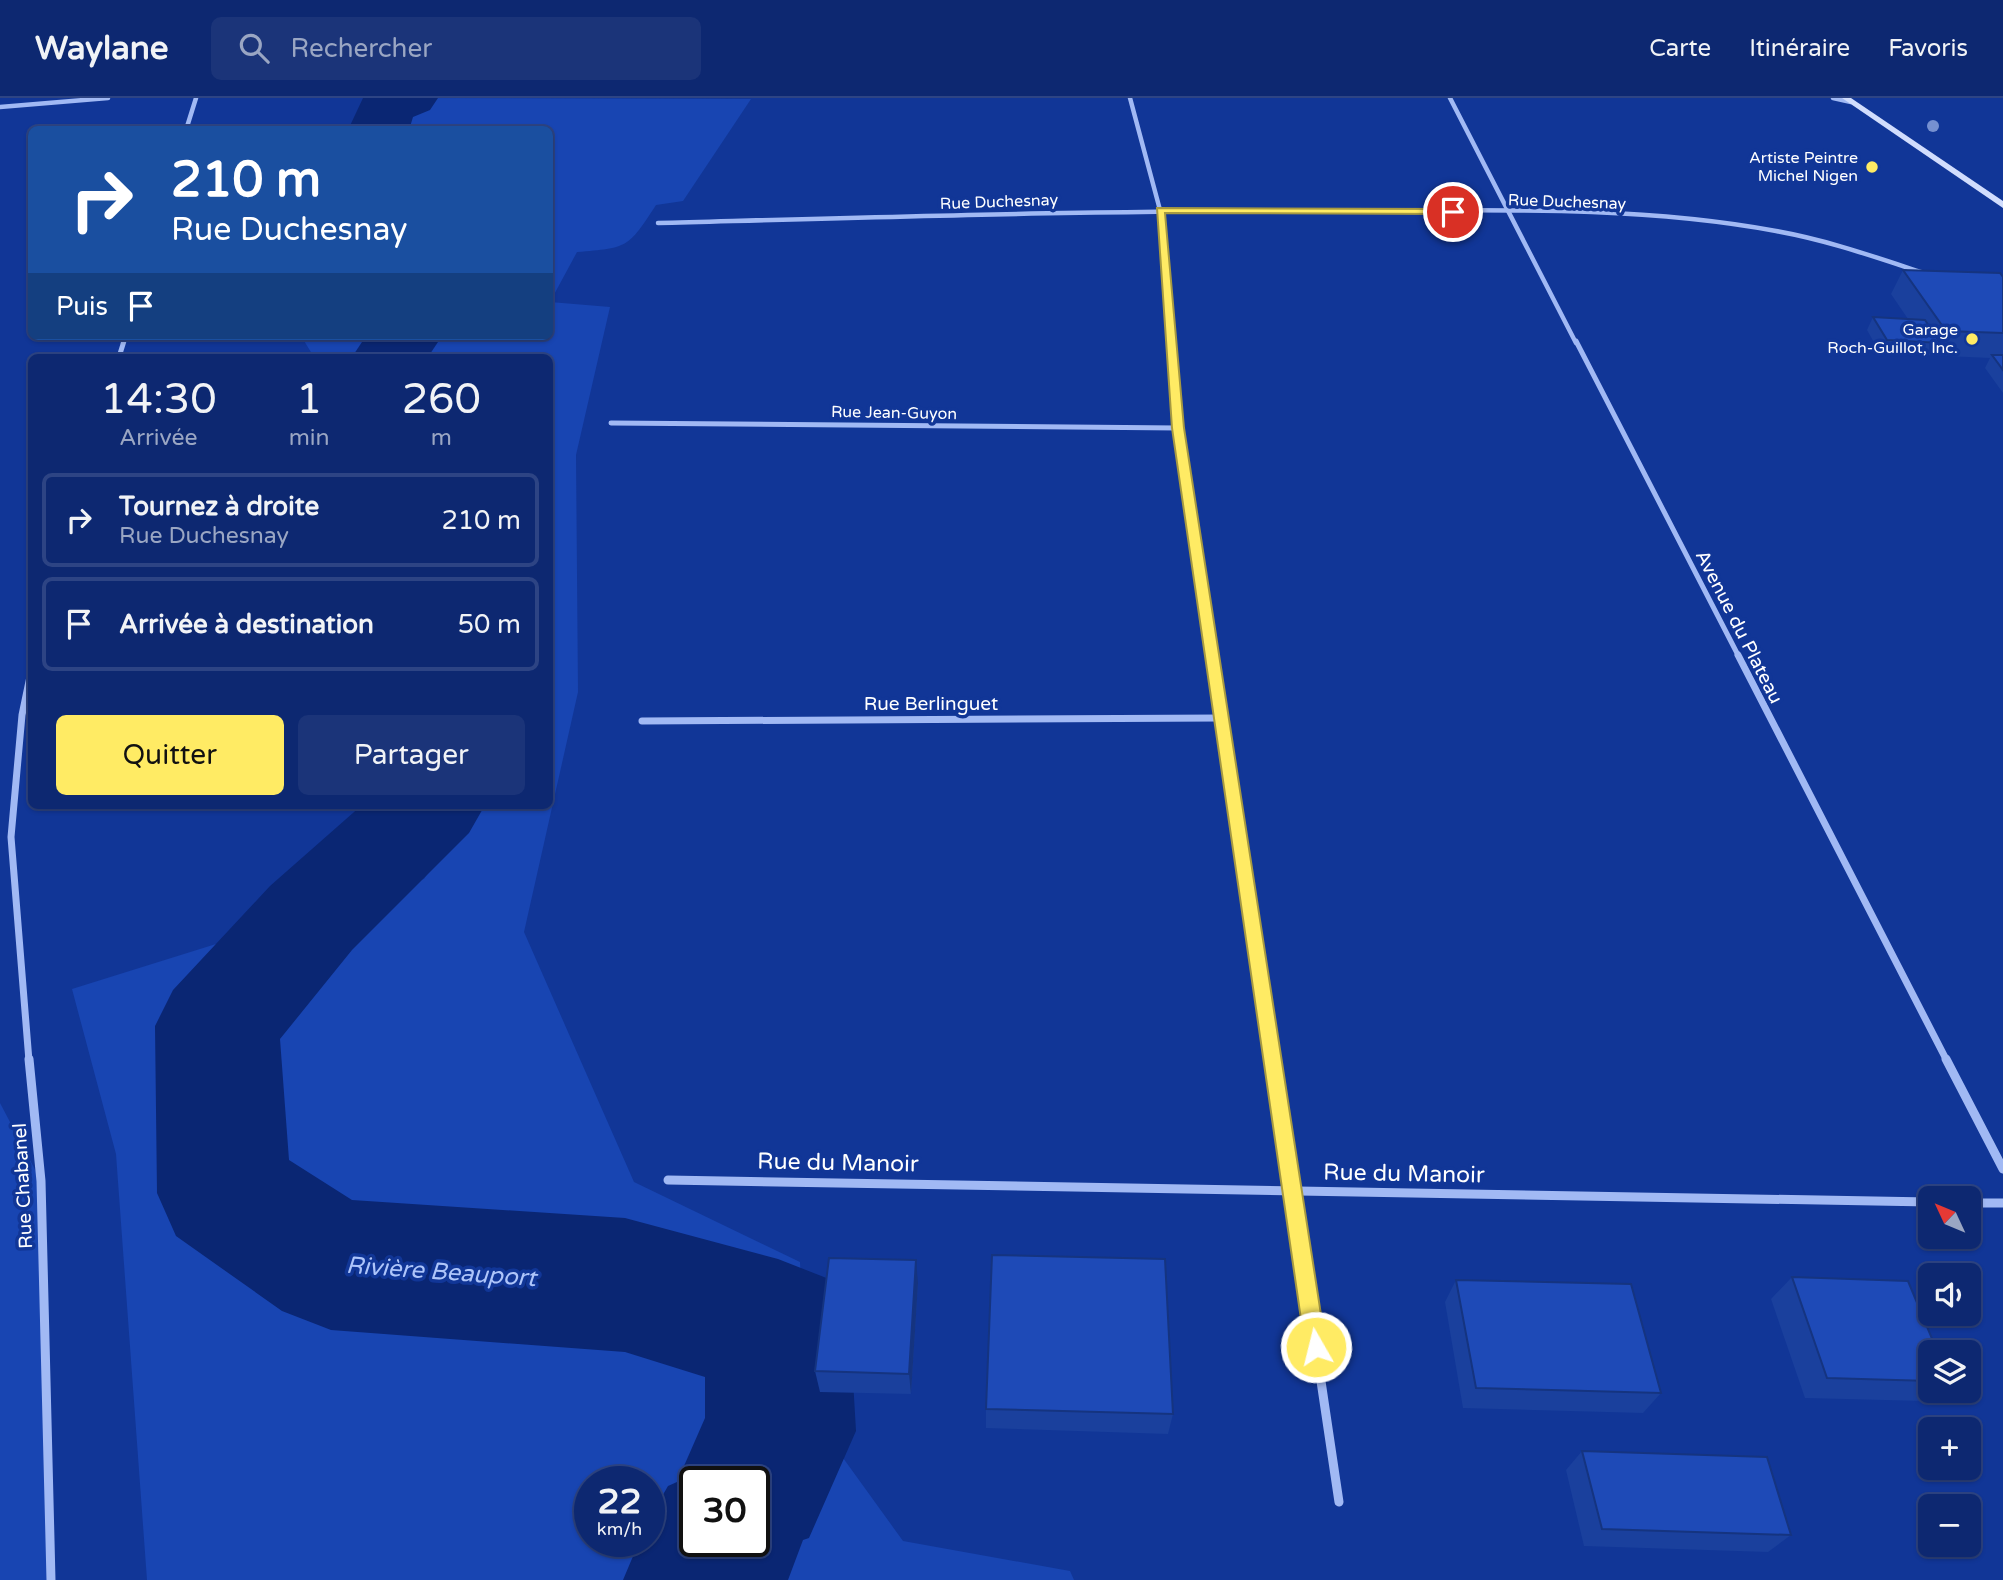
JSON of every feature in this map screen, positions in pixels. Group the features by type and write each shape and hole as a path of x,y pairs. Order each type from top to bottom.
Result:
{"main road":[{"path":"1848,100 2003,205"}],"street":[{"path":"0,107 108,98"},
{"path":"187,126 196,98"},
{"path":"1130,98 1160,210 1178,428 1339,1502"},
{"name":"Avenue du Plateau","path":"1450,98 1506,212 2003,1170"},
{"path":"1833,98 1848,100"},
{"name":"Rue Duchesnay","path":"658,223 1160,210 1506,212 1697,219 1762,228 1850,250 1928,274"},
{"name":"Rue Jean-Guyon","path":"611,423 1178,428"},
{"name":"Rue Chabanel","path":"28,686 22,715 11,837 41,1181 51,1580"},
{"name":"Rue Berlinguet","path":"642,721 1220,718"},
{"name":"Rue du Manoir","path":"668,1180 1918,1202"},
{"path":"1981,1203 2003,1203"}],"shaded area":[{"path":"378,98 751,99 683,201 656,205 632,238 617,247 577,252 553,296 553,126 379,126 387,106"},
{"path":"553,302 610,307 576,455 578,692 553,803 553,354 312,354 303,340 553,340"},
{"path":"470,809 552,809 524,932 634,1182 800,1262 807,1408 903,1541 1070,1571 1074,1580 147,1580 116,1154 72,989 424,879"},
{"path":"0,1103 41,1181 51,1580 0,1580"}],"building":[{"path":"1903,270 2000,273 2003,277 2003,333 1946,331"},
{"path":"1873,317 1925,320 1940,343 1887,340"},
{"path":"1992,355 2003,355 2003,370"},
{"path":"992,1255 1165,1259 1173,1414 986,1409"},
{"path":"829,1258 916,1260 909,1374 815,1371"},
{"path":"1792,1277 1908,1281 1918,1305 1918,1326 1927,1326 1933,1340 1918,1340 1918,1381 1827,1378"},
{"path":"1456,1280 1631,1284 1661,1393 1476,1388"},
{"path":"1582,1451 1767,1457 1791,1535 1602,1529"}],"waterway":[{"name":"Rivière Beauport","path":"380,126 387,106 409,98"},
{"name":"Rivière Beauport","path":"392,354 401,340"},
{"name":"Rivière Beauport","path":"427,809 311,918 217,1026 224,1193 331,1264 625,1285 778,1329 780,1431 762,1466"},
{"name":"Rivière Beauport","path":"704,1580 716,1557"}],"place":[{"name":"Artiste Peintre Michel Nigen","path":"1872,167"},
{"name":"Garage Roch-Guillot, Inc.","path":"1972,339"}],"route":[{"path":"1316,1347 1178,428 1160,210 1453,212"}]}
